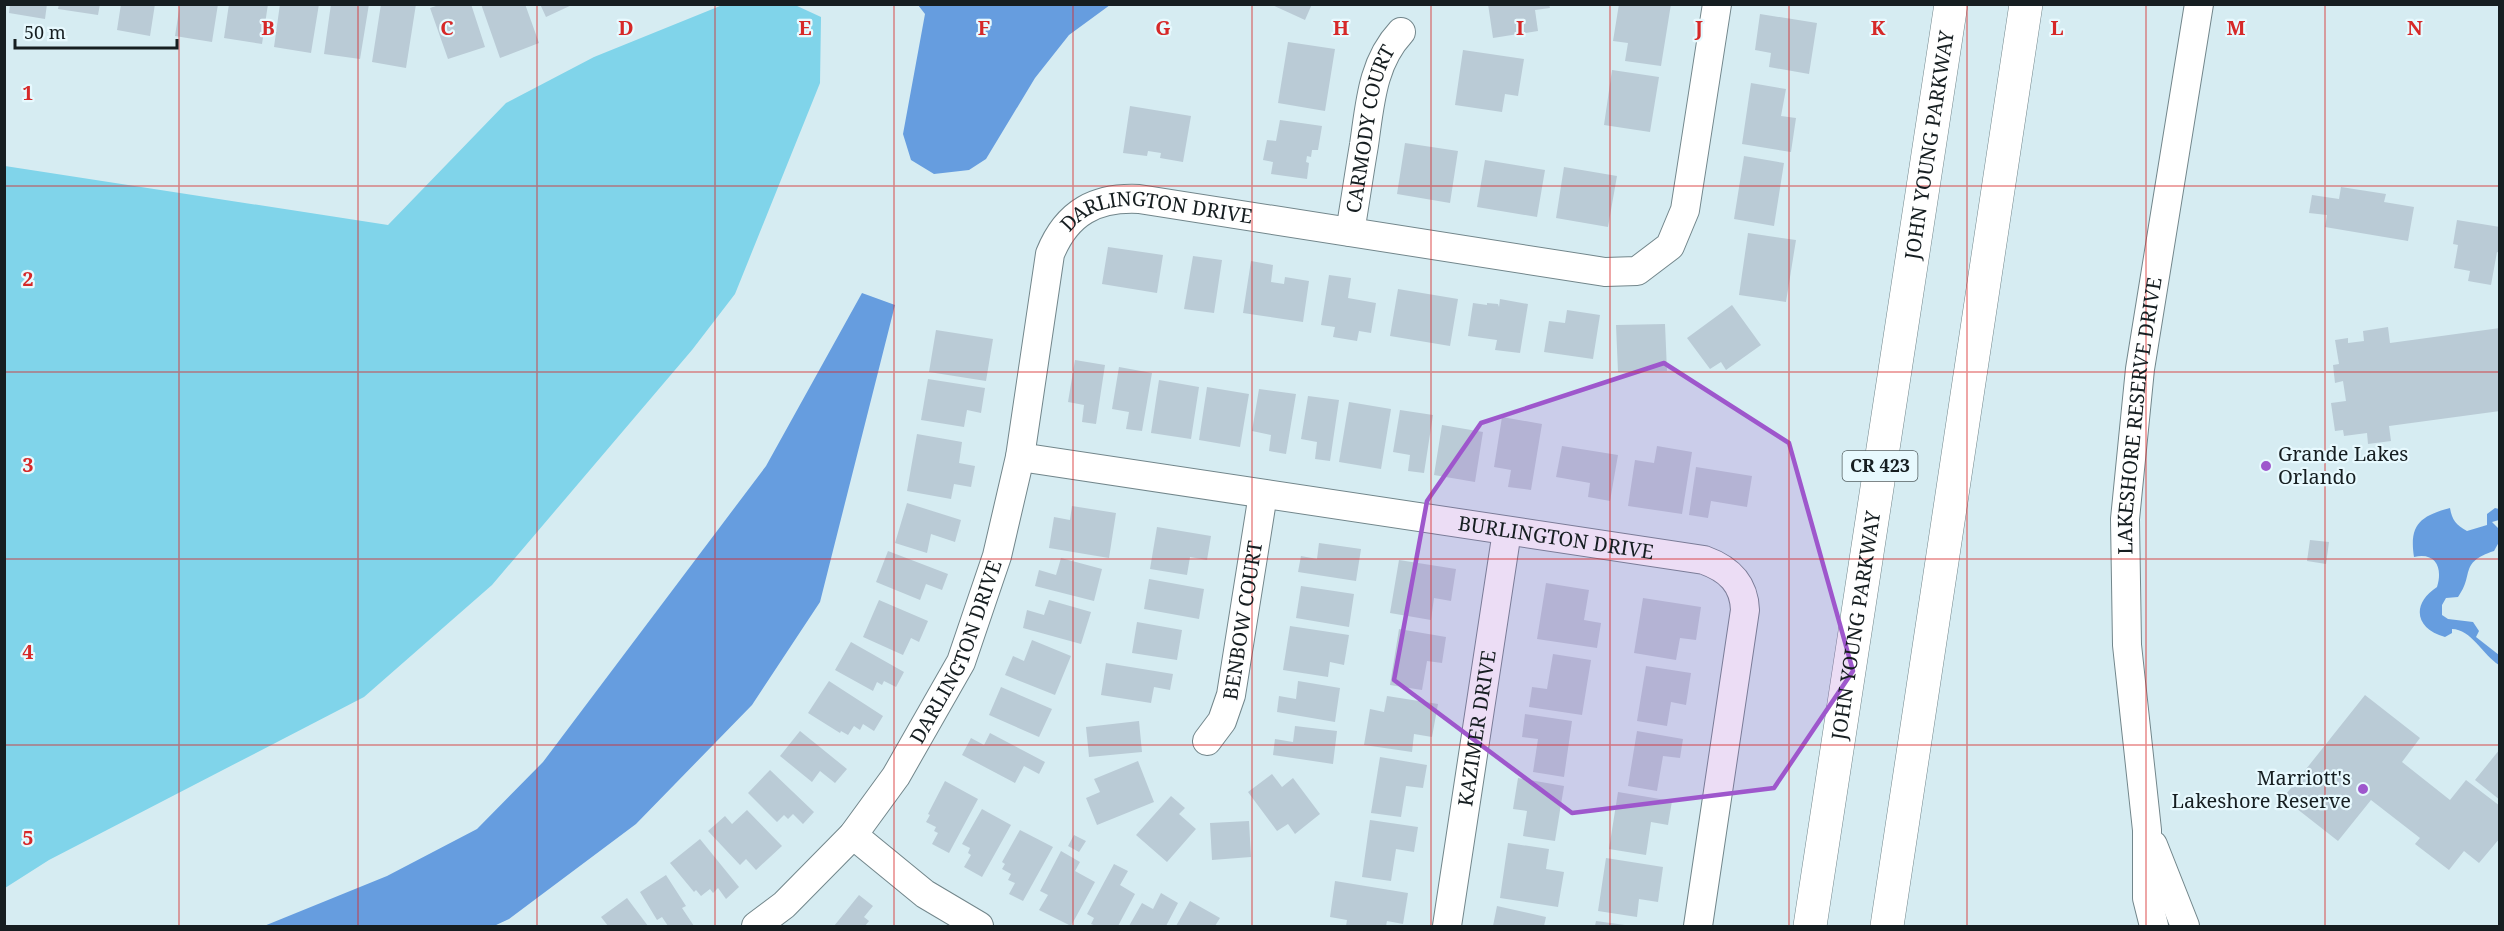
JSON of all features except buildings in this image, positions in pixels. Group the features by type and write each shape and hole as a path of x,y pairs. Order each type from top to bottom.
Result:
{"highway":[{"name":"JOHN YOUNG PARKWAY","path":"1810,927 1951,4"},
{"path":"1887,927 2026,4"}],"street":[{"name":"DARLINGTON DRIVE","path":"756,927 784,905 853,835 896,776 961,662 998,556 1020,457 1050,254 1061,232 1078,214 1089,207 1113,199 1139,200 1605,272 1637,271 1670,246 1685,210 1717,4"},
{"name":"LAKESHORE RESERVE DRIVE","path":"2154,927 2147,898 2147,830 2127,645 2125,519 2140,369 2199,4"},
{"name":"CARMODY COURT","path":"1350,232 1372,88 1383,57 1401,32"},
{"name":"BURLINGTON DRIVE","path":"1020,457 1704,560 1723,568 1742,590 1745,600 1744,622 1698,927"},
{"name":"BENBOW COURT","path":"1207,741 1222,721 1231,695 1263,494"},
{"name":"KAZIMER DRIVE","path":"1447,927 1507,531"},
{"name":"LAKESHORE RESERVE DRIVE","path":"2147,830 2185,927"},
{"path":"853,835 925,894 979,927"}],"highlighted area":[{"path":"1664,363 1789,443 1853,671 1774,788 1572,813 1394,680 1427,501 1481,423"}],"shaded area":[{"path":"725,4 795,5 821,17 820,83 735,294 692,350 492,585 364,697 49,860 5,888 5,166 388,225 506,103 594,57"},
{"path":"918,5 1110,5 1069,35 1035,78 986,159 969,170 934,174 911,160 903,134 925,14"},
{"path":"862,293 895,305 820,602 752,705 636,824 509,919 494,926 264,926 387,876 477,829 543,762 766,466"},
{"path":"2450,508 2455,522 2467,531 2487,525 2487,514 2495,508 2499,509 2499,520 2492,522 2499,529 2499,542 2494,551 2483,555 2471,565 2463,589 2458,597 2446,598 2442,605 2442,615 2448,619 2473,622 2479,631 2476,637 2499,655 2499,665 2465,633 2452,629 2452,633 2445,637 2427,628 2422,622 2420,608 2423,601 2437,587 2439,574 2433,559 2422,556 2414,557 2413,537 2419,523 2424,519"}],"place":[{"name":"Grande Lakes Orlando","path":"2266,466"},
{"name":"Marriott's Lakeshore Reserve","path":"2363,789"}]}
